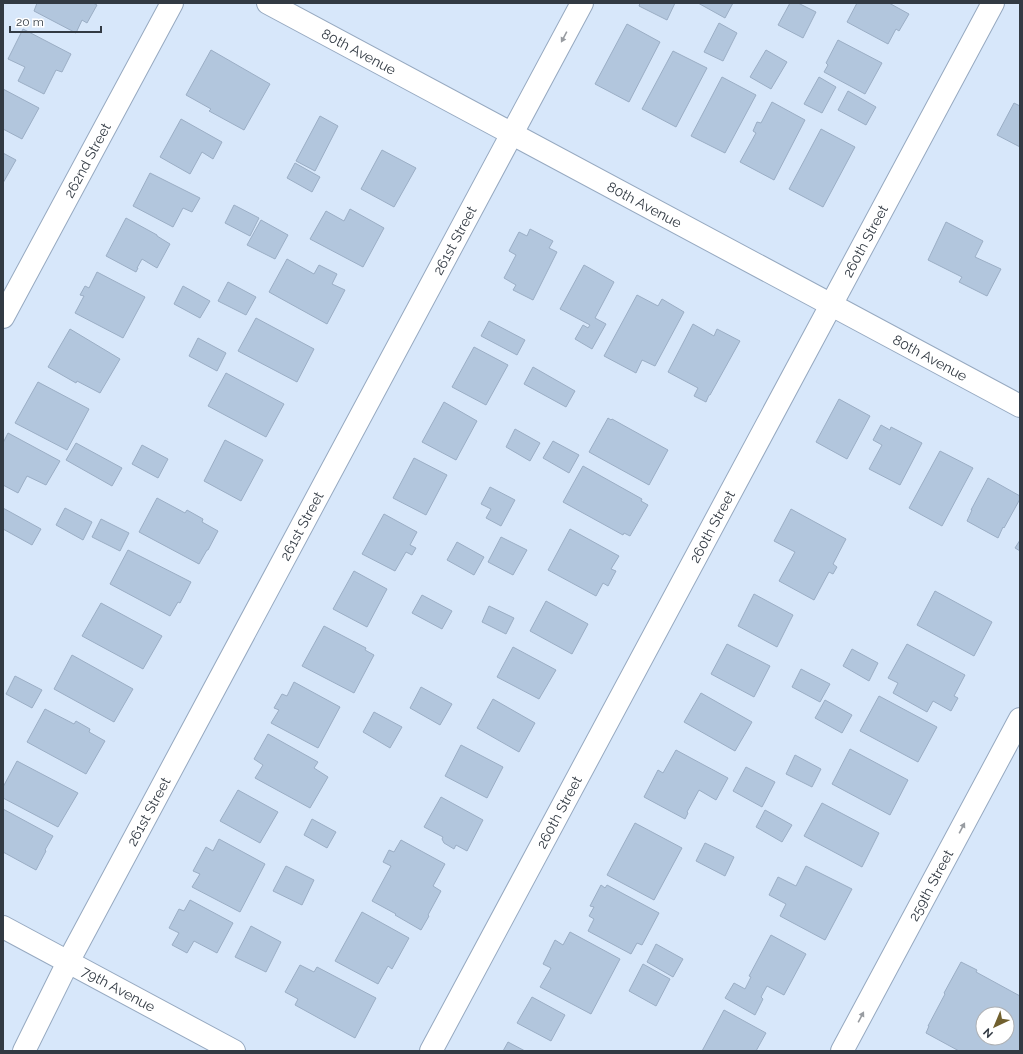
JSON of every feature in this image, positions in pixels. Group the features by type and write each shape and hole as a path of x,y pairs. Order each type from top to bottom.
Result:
{"street":[{"name":"262nd Street","path":"3,318 172,3"},
{"name":"80th Avenue","path":"268,3 1020,406"},
{"name":"261st Street","path":"24,1051 68,962 582,3"},
{"name":"260th Street","path":"430,1051 993,3"},
{"name":"259th Street","path":"842,1051 1020,719"},
{"name":"79th Avenue","path":"3,927 234,1051"}],"building":[{"path":"37,3 93,3 97,5 87,23 82,20 76,33 34,11"},
{"path":"640,3 675,3 667,20 639,6"},
{"path":"698,3 733,3 725,18"},
{"path":"790,3 798,3 816,12 803,38 778,25"},
{"path":"857,3 889,3 909,14 899,31 896,29 888,44 847,22"},
{"path":"719,23 737,33 723,61 704,52"},
{"path":"627,24 660,42 629,102 595,84"},
{"path":"23,29 71,54 62,72 56,70 44,94 18,81 25,67 8,59"},
{"path":"838,40 882,63 865,94 824,72 828,65 826,63"},
{"path":"211,50 270,84 244,130 209,111 211,109 186,95"},
{"path":"766,50 787,62 771,89 750,77"},
{"path":"673,51 707,68 676,127 642,109"},
{"path":"722,77 756,95 725,153 691,136"},
{"path":"819,77 836,87 822,113 804,104"},
{"path":"3,89 39,108 22,139 3,129"},
{"path":"848,91 876,107 866,125 838,110"},
{"path":"772,102 805,120 774,180 740,162 756,133 753,131 757,122 761,123"},
{"path":"1014,103 1020,106 1020,147 997,135"},
{"path":"320,116 338,126 315,171 296,161"},
{"path":"181,119 222,142 213,159 202,152 190,174 160,157"},
{"path":"821,129 855,147 823,207 789,189"},
{"path":"382,150 416,168 394,207 361,189"},
{"path":"3,153 16,160 3,183"},
{"path":"295,163 320,177 312,192 287,178"},
{"path":"150,173 200,198 192,212 183,208 173,227 133,206"},
{"path":"234,205 259,218 250,236 225,223"},
{"path":"350,209 384,228 363,267 310,239 326,211 344,221"},
{"path":"126,218 170,244 157,268 142,259 136,272 106,256"},
{"path":"261,220 288,235 275,259 247,245"},
{"path":"946,222 983,241 975,257 1001,269 987,296 959,282 962,277 928,260"},
{"path":"530,229 553,241 549,248 557,252 533,300 513,290 516,285 504,278 516,255 509,251 519,232 527,236"},
{"path":"287,259 314,274 319,265 337,274 332,284 345,290 327,324 269,292"},
{"path":"584,265 614,282 595,318 606,324 592,349 575,339 583,325 588,328 590,325 560,309"},
{"path":"97,272 145,297 123,338 75,313 84,296 80,295 85,286 89,288"},
{"path":"228,282 256,297 246,315 218,301"},
{"path":"183,286 210,301 200,318 174,304"},
{"path":"637,295 658,306 662,299 684,312 655,366 642,360 636,373 604,356"},
{"path":"256,318 314,349 297,382 238,351"},
{"path":"489,321 525,340 517,355 481,336"},
{"path":"693,324 714,336 717,329 740,341 706,402 694,396 698,388 668,372"},
{"path":"70,329 120,359 100,393 77,381 76,383 48,367"},
{"path":"198,338 226,353 217,371 189,356"},
{"path":"474,347 508,365 486,405 452,387"},
{"path":"533,367 575,391 566,407 524,384"},
{"path":"226,373 284,404 266,437 208,406"},
{"path":"38,382 89,409 67,450 15,423"},
{"path":"839,399 870,416 847,459 816,442"},
{"path":"444,402 477,421 456,460 422,442"},
{"path":"608,418 668,450 649,485 589,452"},
{"path":"881,425 890,430 891,427 922,443 900,485 869,469 882,445 873,440"},
{"path":"515,429 540,443 530,461 506,447"},
{"path":"8,433 60,461 46,485 27,476 18,493 3,485 3,443"},
{"path":"225,440 263,460 241,501 204,481"},
{"path":"553,441 579,455 569,473 543,458"},
{"path":"76,443 122,468 112,486 66,460"},
{"path":"142,445 168,459 158,478 132,464"},
{"path":"940,451 973,468 942,526 909,508"},
{"path":"414,458 447,475 426,515 393,498"},
{"path":"583,466 642,499 641,501 648,505 630,536 624,533 623,535 563,502"},
{"path":"988,478 1020,496 1020,499 998,538 967,521 971,510"},
{"path":"490,487 515,500 501,526 486,518 491,509 481,504"},
{"path":"157,498 185,513 187,510 203,519 202,522 218,531 199,564 139,532"},
{"path":"3,508 41,529 32,545 3,529"},
{"path":"65,508 92,522 83,540 56,525"},
{"path":"791,509 846,539 833,564 837,567 833,574 829,572 814,600 779,581 795,552 774,541"},
{"path":"384,514 417,532 410,545 416,548 412,555 406,552 395,571 362,554"},
{"path":"101,519 129,533 120,551 92,537"},
{"path":"570,529 619,556 611,569 616,571 608,586 603,583 596,596 548,570"},
{"path":"501,537 527,550 513,575 488,562"},
{"path":"1020,540 1020,551 1015,548"},
{"path":"457,542 484,557 474,575 447,560"},
{"path":"128,550 191,582 180,603 178,602 170,616 110,584"},
{"path":"354,571 387,589 367,627 333,609"},
{"path":"935,591 992,622 974,656 917,625"},
{"path":"754,594 793,615 777,647 738,626"},
{"path":"422,595 452,611 442,629 412,613"},
{"path":"546,601 588,624 572,654 530,631"},
{"path":"101,603 162,636 143,669 82,636"},
{"path":"489,606 514,618 506,634 482,622"},
{"path":"324,626 366,648 365,650 374,655 354,693 302,666"},
{"path":"727,644 770,666 754,697 711,674"},
{"path":"907,644 965,675 954,696 958,698 951,711 933,701 927,712 893,693 898,683 888,678"},
{"path":"513,647 556,670 539,699 497,677"},
{"path":"852,649 878,663 869,681 843,666"},
{"path":"72,655 133,689 114,722 54,689"},
{"path":"801,669 830,684 820,702 792,687"},
{"path":"15,676 42,690 32,708 6,694"},
{"path":"294,682 340,707 318,748 271,723 279,710 274,708 282,694 287,696"},
{"path":"421,687 452,704 440,725 410,708"},
{"path":"701,693 752,722 735,751 684,722"},
{"path":"879,696 937,727 918,762 860,731"},
{"path":"493,699 535,723 519,752 477,728"},
{"path":"825,700 852,715 842,733 815,718"},
{"path":"45,709 74,724 76,721 90,729 89,732 105,741 86,774 27,742"},
{"path":"374,712 402,727 390,748 363,732"},
{"path":"268,734 318,762 314,768 328,777 310,808 255,778 263,765 254,759"},
{"path":"461,745 503,767 487,798 445,776"},
{"path":"850,749 908,780 890,815 832,784"},
{"path":"676,750 728,778 716,800 699,790 687,812 688,813 685,819 644,797 658,770 663,773"},
{"path":"795,755 821,769 812,787 786,774"},
{"path":"17,761 78,793 58,827 3,798 3,787"},
{"path":"746,767 775,782 762,807 733,791"},
{"path":"238,790 278,812 260,843 220,821"},
{"path":"441,797 483,820 467,851 456,845 454,849 444,843 442,839 443,837 424,827"},
{"path":"822,803 879,833 862,867 804,836"},
{"path":"3,809 53,836 36,870 3,852"},
{"path":"765,810 792,825 782,842 756,827"},
{"path":"312,819 336,832 327,848 304,835"},
{"path":"635,823 682,848 654,900 607,875"},
{"path":"219,839 265,864 240,912 192,887 200,874 193,871 206,847 213,851"},
{"path":"401,840 445,864 433,886 441,891 421,930 372,901 391,866 383,862 389,850 394,852"},
{"path":"705,843 734,857 725,876 696,861"},
{"path":"286,866 314,880 302,905 273,891"},
{"path":"806,866 852,889 825,940 780,916 786,904 769,895 778,877 796,886"},
{"path":"601,885 605,888 607,885 659,913 642,945 637,943 631,954 588,931 594,919 589,916 594,907 590,906"},
{"path":"190,900 233,923 217,953 194,941 187,953 172,945 179,933 169,928 179,909 184,911"},
{"path":"362,912 409,938 392,969 388,966 378,984 335,961"},
{"path":"251,926 281,942 266,972 235,957"},
{"path":"570,932 620,959 591,1014 540,987 551,968 543,964 555,940 563,945"},
{"path":"771,935 806,954 784,995 767,986 761,997 763,999 755,1015 725,998 734,983 745,989 751,977 749,976"},
{"path":"656,944 683,959 673,977 647,962"},
{"path":"961,962 1020,996 1020,1051 959,1051 926,1033 928,1026 945,994 944,993"},
{"path":"643,964 670,979 656,1006 629,991"},
{"path":"300,965 314,972 317,967 376,998 355,1038 295,1005 298,999 285,992"},
{"path":"532,997 565,1015 551,1041 517,1023"},
{"path":"724,1010 766,1033 756,1051 702,1051"},
{"path":"508,1042 525,1051 503,1051"}]}
